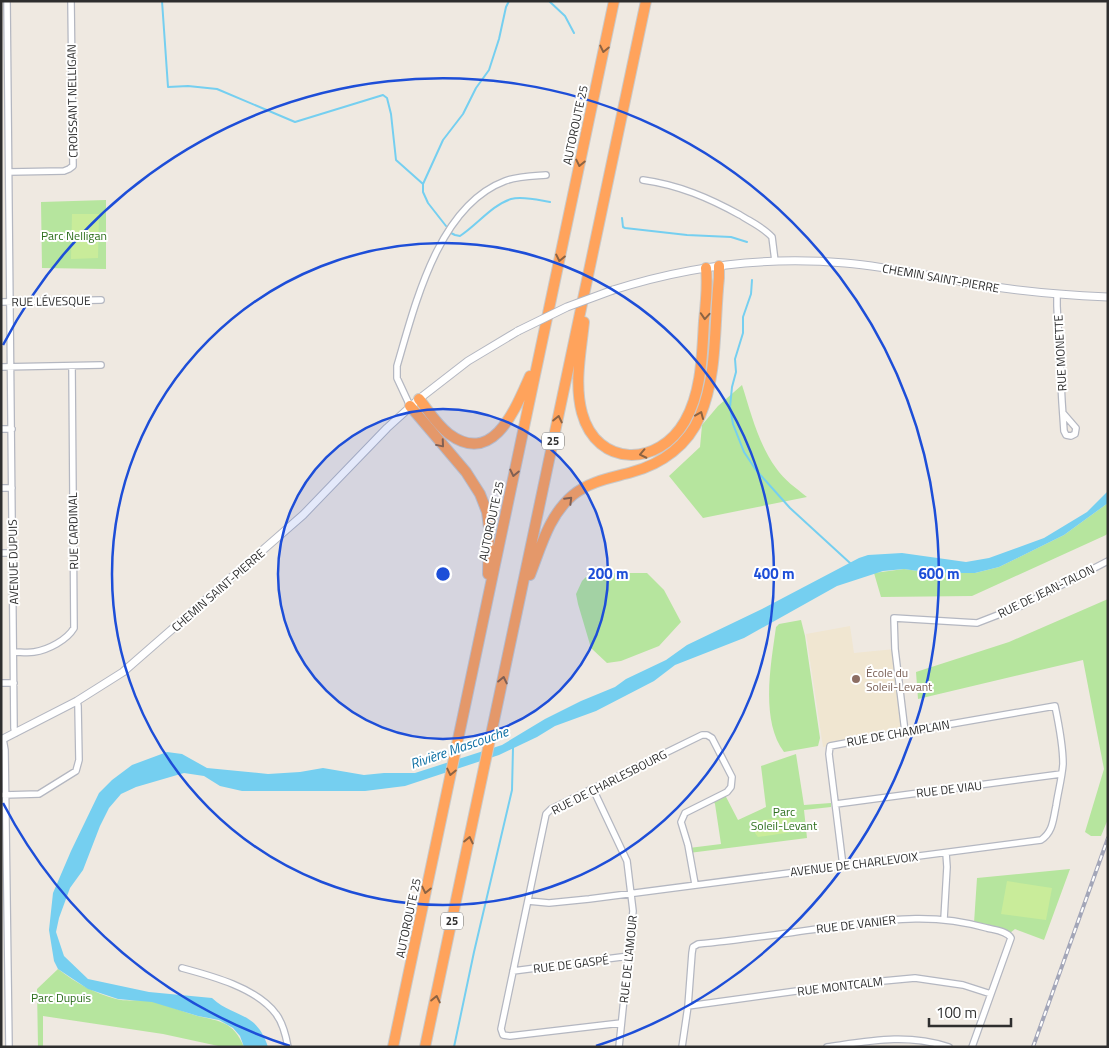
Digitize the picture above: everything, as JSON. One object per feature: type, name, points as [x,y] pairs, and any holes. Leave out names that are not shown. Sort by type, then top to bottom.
[{"type":"highway","name":"AUTOROUTE 25","points":[[393,1047],[614,1]]},
{"type":"highway","name":"25","points":[[426,1047],[646,1]]},
{"type":"highway","points":[[519,604],[546,533],[567,500],[594,483],[640,470],[662,460],[678,448],[692,432],[700,416],[710,382],[719,266]]},
{"type":"highway","points":[[587,278],[579,375],[579,394],[583,416],[593,435],[602,445],[617,453],[638,455],[651,452],[668,441],[682,426],[692,405],[698,386],[700,368],[707,282],[706,268]]},
{"type":"highway","points":[[419,399],[451,435],[468,442],[483,441],[498,433],[508,422],[539,357]]},
{"type":"highway","points":[[410,406],[466,472],[477,488],[482,500],[489,523],[490,540],[485,614]]},
{"type":"street","name":"AVENUE DUPUIS","points":[[8,1],[9,172],[6,239],[10,302],[15,733]]},
{"type":"street","name":"CROISSANT NELLIGAN","points":[[9,172],[64,171],[69,170],[73,166],[71,1]]},
{"type":"street","points":[[1,45],[8,46]]},
{"type":"street","points":[[410,406],[397,378],[397,366],[424,280],[431,261],[442,242],[463,213],[489,190],[510,180],[546,175]]},
{"type":"street","points":[[643,180],[693,192],[755,224],[772,237],[775,261]]},
{"type":"street","name":"CHEMIN SAINT-PIERRE","points":[[2,740],[77,701],[123,672],[316,502],[410,406],[468,362],[518,331],[567,307],[613,290],[668,275],[719,266],[775,261],[866,265],[984,286],[1057,294],[1108,297]]},
{"type":"street","name":"RUE MONETTE","points":[[1057,294],[1063,413]]},
{"type":"street","name":"RUE LÉVESQUE","points":[[1,302],[101,300]]},
{"type":"street","points":[[1,367],[102,365]]},
{"type":"street","name":"RUE CARDINAL","points":[[14,652],[44,650],[70,636],[74,628],[72,366]]},
{"type":"street","points":[[406,395],[419,399]]},
{"type":"street","points":[[1,429],[12,429]]},
{"type":"street","points":[[1,488],[12,488]]},
{"type":"street","points":[[1,553],[13,553]]},
{"type":"street","name":"RUE DE JEAN-TALON","points":[[905,732],[895,649],[894,618],[976,623],[1022,606],[1108,561]]},
{"type":"street","points":[[1,683],[14,683]]},
{"type":"street","points":[[4,795],[39,794],[76,771],[79,760],[77,701]]},
{"type":"street","name":"RUE DE CHAMPLAIN","points":[[843,866],[829,754],[830,746],[1055,706]]},
{"type":"street","name":"AVENUE DE CHARLEVOIX","points":[[528,901],[549,903],[1041,840],[1049,835],[1052,826],[1062,774],[1061,736],[1055,706]]},
{"type":"street","name":"RUE DE CHARLESBOURG","points":[[621,1023],[510,1036],[503,1035],[501,1028],[546,814],[551,809],[702,735],[712,738],[732,777],[732,782],[728,792],[685,813],[681,822],[688,845],[695,884]]},
{"type":"street","points":[[2,740],[4,750],[4,987],[9,1047]]},
{"type":"street","name":"RUE DE VIAU","points":[[836,804],[1062,774]]},
{"type":"street","name":"RUE DE L'AMOUR","points":[[593,789],[627,861],[632,893],[633,911],[620,1047]]},
{"type":"street","points":[[944,919],[946,853]]},
{"type":"street","name":"RUE DE VANIER","points":[[688,1006],[692,954],[694,947],[698,944],[886,920],[925,918],[974,924],[1009,934],[1012,938],[991,994]]},
{"type":"street","name":"RUE DE GASPÉ","points":[[513,970],[629,956]]},
{"type":"street","points":[[182,968],[228,983],[264,1002],[279,1018],[288,1047]]},
{"type":"street","name":"RUE MONTCALM","points":[[688,1006],[840,985],[915,978],[963,985],[991,994]]},
{"type":"street","points":[[972,1047],[991,994]]},
{"type":"street","points":[[682,1047],[688,1006]]},
{"type":"street","points":[[827,1047],[891,1038],[918,1040],[949,1047]]},
{"type":"shaded area","name":"École du Soleil-Levant","points":[[850,626],[854,653],[895,649],[905,730],[823,747],[806,634]]},
{"type":"green space","name":"Parc Nelligan","points":[[106,200],[106,269],[42,268],[41,202]]},
{"type":"green space","points":[[72,214],[99,214],[98,258],[71,259]]},
{"type":"green space","points":[[742,385],[764,448],[776,468],[790,484],[807,497],[703,518],[669,476],[700,447],[702,425],[718,406]]},
{"type":"green space","points":[[1108,503],[1108,533],[1106,535],[972,596],[881,597],[874,573],[904,569],[932,573],[975,573],[999,567],[1064,535]]},
{"type":"green space","points":[[608,573],[647,573],[664,590],[681,622],[659,646],[621,661],[607,663],[591,648],[576,594],[586,577]]},
{"type":"green space","points":[[1108,599],[1108,819],[1101,836],[1091,836],[1085,832],[1104,769],[1083,660],[918,699],[916,672],[1009,642]]},
{"type":"green space","points":[[801,620],[820,738],[818,746],[784,752],[772,724],[769,691],[772,658],[776,627],[779,624]]},
{"type":"green space","name":"Parc Soleil-Levant","points":[[796,754],[804,805],[831,803],[831,807],[804,810],[807,838],[689,853],[689,848],[721,844],[715,804],[712,799],[724,793],[738,820],[766,807],[761,766]]},
{"type":"green space","points":[[790,817],[792,832],[758,837],[755,833],[754,825],[756,821]]},
{"type":"green space","points":[[1070,869],[1044,940],[1015,929],[1010,933],[974,923],[977,878]]},
{"type":"green space","points":[[1007,881],[1052,888],[1046,920],[1001,914]]},
{"type":"green space","name":"Parc Dupuis","points":[[58,969],[85,987],[108,997],[120,1000],[151,1001],[221,1022],[234,1030],[244,1047],[223,1047],[163,1034],[43,1016],[43,1046],[38,1047],[37,989]]},
{"type":"water","name":"Rivière Mascouche","points":[[1108,491],[1108,503],[1064,535],[999,567],[975,573],[932,573],[904,569],[883,571],[837,586],[744,638],[675,665],[654,681],[596,711],[555,726],[499,755],[405,786],[365,791],[242,791],[220,786],[204,776],[184,773],[136,787],[121,794],[109,808],[100,826],[83,870],[70,888],[59,918],[56,932],[64,956],[88,979],[149,992],[212,998],[251,1021],[263,1035],[268,1047],[244,1047],[240,1036],[233,1028],[219,1020],[198,1016],[152,1002],[118,999],[88,989],[58,969],[54,961],[49,930],[53,893],[99,793],[112,780],[132,765],[167,752],[182,754],[207,768],[268,774],[323,768],[364,775],[415,773],[502,745],[545,719],[615,687],[626,679],[666,660],[687,645],[762,609],[859,558],[868,555],[902,553],[966,562],[989,558],[1044,538],[1087,512]]},
{"type":"waterway","points":[[162,1],[168,87],[188,86],[217,89],[295,122],[383,95],[387,98],[391,114],[396,160],[423,184]]},
{"type":"waterway","points":[[446,226],[428,203],[423,192],[423,184],[443,140],[463,114],[476,88],[489,70],[509,1]]},
{"type":"waterway","points":[[549,1],[565,16],[574,33]]},
{"type":"waterway","points":[[451,233],[460,236],[491,210],[511,199],[525,198],[550,202]]},
{"type":"waterway","points":[[622,218],[623,227],[625,228],[687,235],[731,237],[747,242]]},
{"type":"waterway","points":[[752,280],[751,294],[743,317],[743,333],[735,359],[736,372],[730,407],[733,424],[744,452],[756,470],[790,508],[850,563]]},
{"type":"waterway","points":[[454,1047],[512,790],[513,748]]},
{"type":"railway","points":[[1033,1047],[1108,838]]},
{"type":"place","name":"École du Soleil-Levant","points":[[856,679]]}]
